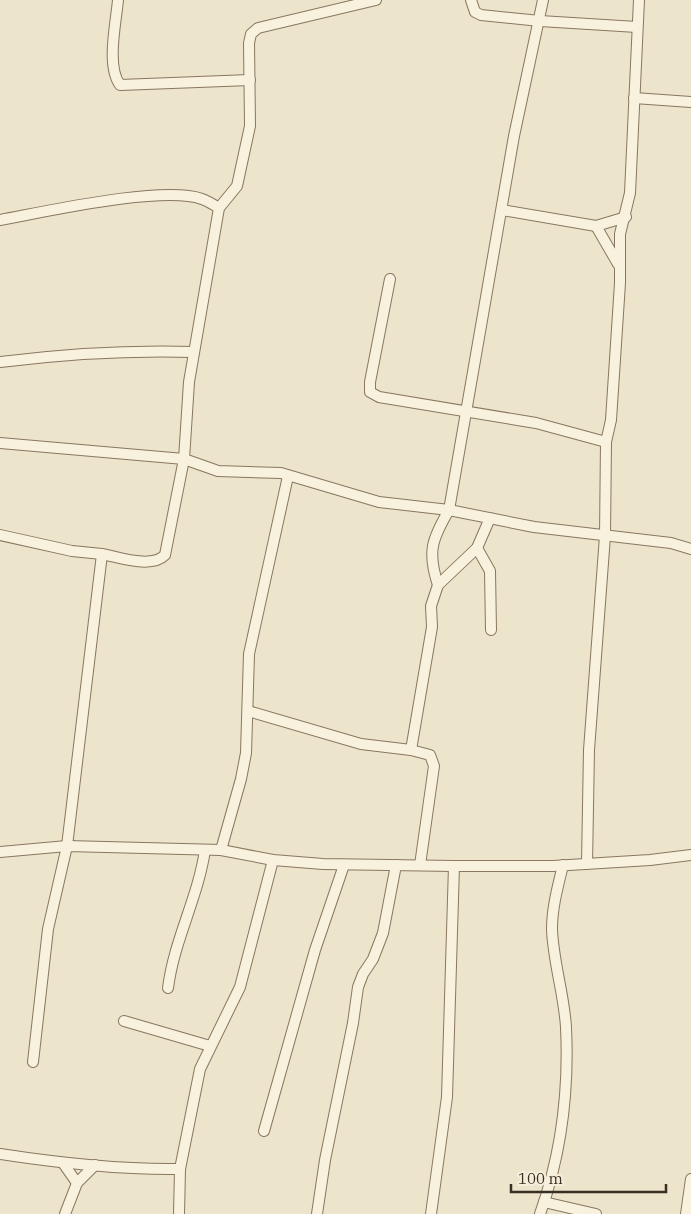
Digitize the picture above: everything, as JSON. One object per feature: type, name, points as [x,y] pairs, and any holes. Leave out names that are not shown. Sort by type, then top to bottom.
[{"type":"street","points":[[118,0],[113,61],[114,76],[120,84],[250,80]]},
{"type":"street","points":[[0,536],[72,551],[151,562],[160,560],[164,555],[184,459],[187,396],[219,208],[237,186],[250,126],[249,43],[251,34],[258,28],[376,0]]},
{"type":"street","points":[[471,0],[475,12],[481,15],[540,22],[637,27]]},
{"type":"street","points":[[438,584],[432,566],[431,547],[449,510],[468,412],[519,112],[544,0]]},
{"type":"street","points":[[586,864],[589,750],[605,536],[606,442],[611,420],[620,283],[620,234],[626,217],[630,193],[639,0]]},
{"type":"street","points":[[634,98],[691,102]]},
{"type":"street","points":[[0,220],[168,194],[202,198],[219,208]]},
{"type":"street","points":[[502,210],[596,226],[626,217]]},
{"type":"street","points":[[596,226],[619,264]]},
{"type":"street","points":[[390,279],[370,382],[370,392],[379,397],[563,429],[606,442]]},
{"type":"street","points":[[0,362],[58,355],[130,350],[194,352]]},
{"type":"street","points":[[0,443],[184,459],[218,472],[280,474],[379,502],[449,510],[605,536],[640,538],[672,543],[691,549]]},
{"type":"street","points":[[220,850],[241,779],[246,753],[249,654],[288,476]]},
{"type":"street","points":[[411,750],[432,628],[431,606],[438,584],[477,548],[490,518]]},
{"type":"street","points":[[477,548],[490,570],[492,630]]},
{"type":"street","points":[[32,1062],[48,929],[67,846],[102,554]]},
{"type":"street","points":[[248,711],[361,744],[411,750],[430,756],[434,766],[420,865]]},
{"type":"street","points":[[0,852],[67,846],[220,850],[273,860],[344,865],[454,866],[586,864],[691,855]]},
{"type":"street","points":[[168,988],[171,962],[197,886],[205,850]]},
{"type":"street","points":[[179,1214],[180,1168],[195,1086],[210,1046],[226,1019],[240,987],[273,860]]},
{"type":"street","points":[[264,1131],[315,950],[344,865]]},
{"type":"street","points":[[317,1214],[325,1160],[353,1023],[358,987],[383,932],[396,865]]},
{"type":"street","points":[[540,1214],[557,1155],[565,1080],[566,1026],[552,930],[553,910],[563,865]]},
{"type":"street","points":[[431,1214],[446,1096],[454,866]]},
{"type":"street","points":[[124,1021],[210,1046]]},
{"type":"street","points":[[0,1154],[63,1163],[148,1169],[180,1168]]},
{"type":"street","points":[[63,1163],[77,1183]]},
{"type":"street","points":[[65,1214],[77,1183],[95,1165]]},
{"type":"street","points":[[686,1214],[691,1179]]},
{"type":"street","points":[[544,1202],[596,1214]]}]
